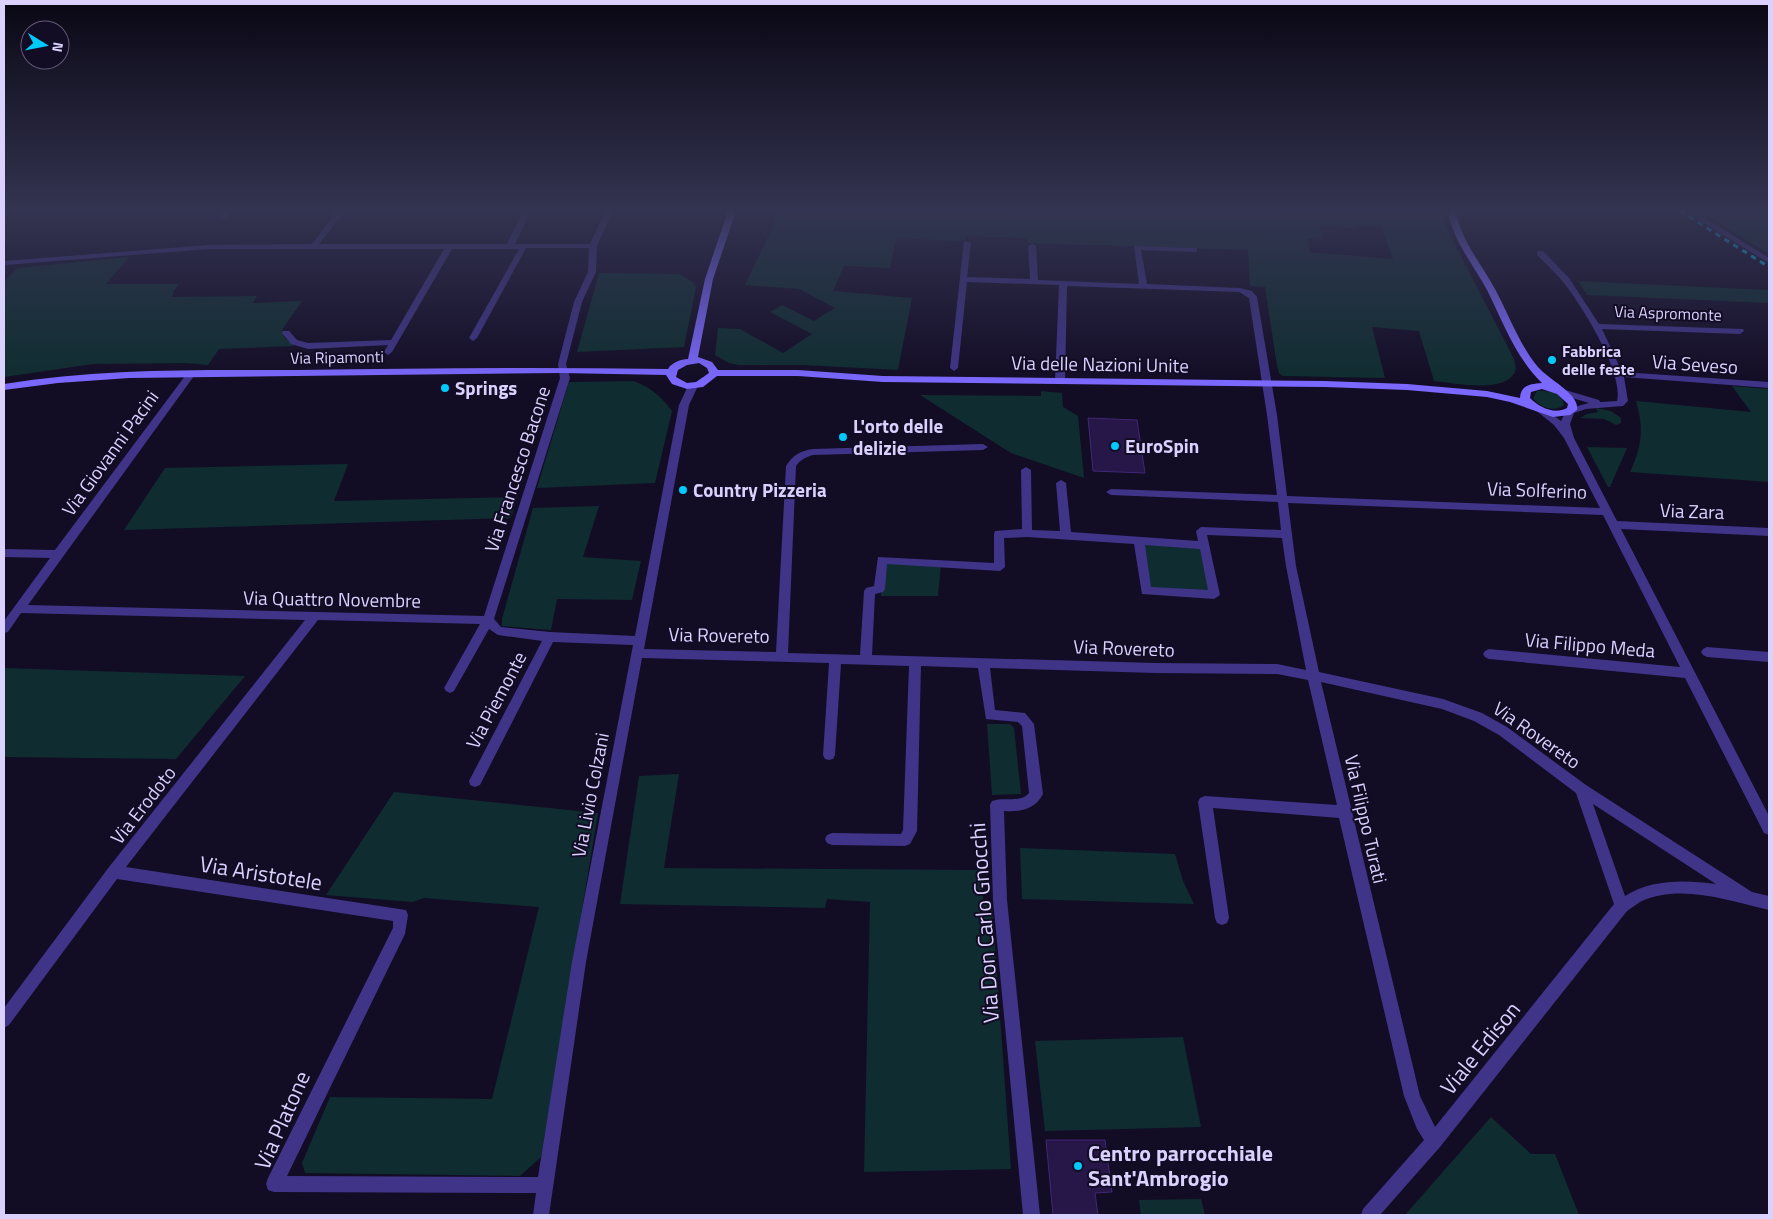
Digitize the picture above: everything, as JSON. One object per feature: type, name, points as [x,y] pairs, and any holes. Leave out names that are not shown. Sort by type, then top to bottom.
[{"type":"street","points":[[388,352],[437,268]]},
{"type":"street","points":[[473,338],[512,268]]},
{"type":"street","name":"Via Francesco Bacone","points":[[450,688],[488,620],[564,378],[562,370],[578,302],[592,268]]},
{"type":"street","points":[[692,360],[714,268]]},
{"type":"street","points":[[954,368],[964,268]]},
{"type":"street","points":[[1033,268],[1034,282]]},
{"type":"street","points":[[963,279],[1143,285],[1140,268]]},
{"type":"street","points":[[1479,268],[1527,358],[1540,376],[1561,391],[1572,402],[1571,410],[1566,417],[1565,423],[1569,438],[1607,512]]},
{"type":"street","points":[[1481,268],[1485,278]]},
{"type":"street","points":[[1487,394],[1512,399],[1556,414],[1585,406],[1620,404],[1624,401],[1618,374],[1596,326],[1569,283],[1554,268]]},
{"type":"street","points":[[1060,381],[1063,283]]},
{"type":"street","name":"Via Filippo Turati","points":[[1143,285],[1240,290],[1249,293],[1253,297],[1268,384],[1291,566],[1314,677],[1412,1096],[1423,1123],[1434,1142]]},
{"type":"street","name":"Via Aspromonte","points":[[1596,326],[1740,331]]},
{"type":"street","points":[[286,333],[294,342],[308,346],[394,342]]},
{"type":"street","points":[[1527,358],[1531,375],[1525,398],[1556,423],[1569,438]]},
{"type":"street","points":[[692,360],[705,362],[710,365],[714,373],[706,382],[692,386],[678,384],[671,377],[671,372],[678,364],[692,360]]},
{"type":"street","name":"Via Ripamonti","points":[[4,387],[47,380],[94,376],[562,370],[671,372]]},
{"type":"street","name":"Via delle Nazioni Unite","points":[[714,373],[798,374],[883,379],[1406,387],[1487,394]]},
{"type":"street","name":"Via Giovanni Pacini","points":[[4,629],[57,554],[191,374]]},
{"type":"street","name":"Via Seveso","points":[[1618,374],[1769,385]]},
{"type":"street","name":"Via Livio Colzani","points":[[540,1215],[579,962],[684,405],[692,386]]},
{"type":"street","points":[[1487,394],[1526,390],[1538,386],[1561,391],[1584,400],[1610,405]]},
{"type":"street","points":[[782,656],[791,466],[795,460],[803,454],[813,452],[983,448]]},
{"type":"street","points":[[1026,470],[1027,533]]},
{"type":"street","points":[[1061,483],[1066,537]]},
{"type":"street","name":"Via Solferino","points":[[1110,492],[1607,512],[1769,829]]},
{"type":"street","name":"Via Zara","points":[[1613,525],[1769,532]]},
{"type":"street","points":[[1139,541],[1146,591],[1214,595],[1201,531],[1288,534]]},
{"type":"street","points":[[866,659],[870,591],[879,589],[882,560],[1000,567],[999,534],[1027,533],[1204,545]]},
{"type":"street","points":[[4,553],[57,554]]},
{"type":"street","name":"Via Quattro Novembre","points":[[18,609],[488,620],[498,631],[638,647]]},
{"type":"street","name":"Via Erodoto","points":[[4,1020],[114,872],[315,616]]},
{"type":"street","name":"Via Piemonte","points":[[475,781],[550,637]]},
{"type":"street","name":"Via Rovereto","points":[[638,647],[782,656],[983,664],[1277,669],[1443,704],[1478,717],[1503,731],[1581,789],[1749,898]]},
{"type":"street","points":[[1707,652],[1769,657]]},
{"type":"street","name":"Via Filippo Meda","points":[[1489,654],[1688,673]]},
{"type":"street","points":[[829,755],[835,658]]},
{"type":"street","points":[[832,839],[905,840],[910,831],[915,661]]},
{"type":"street","name":"Via Don Carlo Gnocchi","points":[[983,664],[990,715],[1021,717],[1028,724],[1036,794],[1034,800],[1028,805],[997,805],[1000,900],[1031,1215]]},
{"type":"street","name":"Via Rovereto","points":[[1581,789],[1622,906],[1639,896],[1663,889],[1700,889],[1769,903]]},
{"type":"street","points":[[1222,918],[1205,802],[1345,812]]},
{"type":"street","name":"Via Aristotele","points":[[114,872],[401,915]]},
{"type":"street","name":"Viale Edison","points":[[1370,1215],[1434,1142],[1622,906]]},
{"type":"street","name":"Via Platone","points":[[401,915],[400,929],[274,1184],[544,1185]]},
{"type":"green space","points":[[17,268],[120,268],[106,284],[179,284],[172,297],[257,296],[253,303],[302,301],[282,330],[285,338],[295,346],[219,349],[208,365],[186,363],[93,364],[4,377],[4,282]]},
{"type":"green space","points":[[753,268],[843,268],[833,291],[912,298],[898,370],[803,365],[739,365],[729,363],[715,355],[718,328],[740,329],[783,353],[812,334],[770,312],[782,305],[814,321],[835,308],[799,289],[745,285]]},
{"type":"green space","points":[[1249,268],[1467,268],[1514,359],[1516,369],[1511,377],[1493,385],[1480,386],[1434,381],[1419,331],[1372,327],[1385,378],[1283,376],[1279,373],[1277,366],[1265,287],[1250,286]]},
{"type":"green space","points":[[599,273],[679,274],[693,282],[696,287],[684,347],[577,352]]},
{"type":"green space","points":[[1578,281],[1769,290],[1769,303],[1587,295]]},
{"type":"green space","points":[[634,381],[655,393],[672,411],[655,483],[537,488],[569,382]]},
{"type":"green space","points":[[1732,386],[1769,389],[1769,482],[1630,472],[1637,454],[1641,428],[1636,401],[1751,412]]},
{"type":"green space","points":[[1041,391],[1062,393],[1063,407],[1078,416],[1084,478],[1011,453],[920,395],[1041,396]]},
{"type":"green space","points":[[1537,391],[1546,391],[1558,395],[1564,405],[1556,409],[1543,406],[1533,398]]},
{"type":"green space","points":[[1596,408],[1611,411],[1621,418],[1621,423],[1616,425],[1604,419],[1580,418],[1587,414],[1598,412]]},
{"type":"green space","points":[[1587,447],[1627,448],[1610,487],[1608,487]]},
{"type":"green space","points":[[348,464],[334,501],[517,497],[511,518],[124,530],[165,468]]},
{"type":"green space","points":[[599,506],[583,557],[641,561],[632,600],[557,599],[551,630],[502,626],[502,619],[533,508]]},
{"type":"green space","points":[[1139,541],[1205,545],[1214,595],[1146,591]]},
{"type":"green space","points":[[882,560],[941,564],[938,596],[881,596]]},
{"type":"green space","points":[[4,668],[245,676],[176,759],[4,757]]},
{"type":"green space","points":[[987,724],[1010,724],[1014,728],[1021,794],[992,795]]},
{"type":"green space","points":[[679,774],[664,868],[981,870],[983,900],[992,905],[1011,1169],[864,1172],[870,902],[827,899],[825,908],[620,904],[639,776]]},
{"type":"green space","points":[[394,792],[598,813],[541,1157],[520,1176],[305,1173],[302,1163],[330,1097],[492,1099],[539,907],[424,898],[413,902],[326,895]]},
{"type":"green space","points":[[1020,848],[1175,854],[1183,881],[1194,904],[1022,899]]},
{"type":"green space","points":[[1183,1037],[1201,1127],[1045,1131],[1035,1041]]},
{"type":"green space","points":[[1491,1117],[1531,1154],[1555,1154],[1579,1215],[1405,1215]]},
{"type":"green space","points":[[1201,1199],[1205,1215],[1141,1215],[1139,1200]]},
{"type":"building","name":"EuroSpin","points":[[1088,418],[1137,420],[1145,473],[1093,471]]},
{"type":"building","name":"Centro parrocchiale Sant'Ambrogio","points":[[1046,1140],[1105,1140],[1112,1192],[1095,1193],[1098,1215],[1053,1215]]},
{"type":"place","name":"Fabbrica delle feste","points":[[1552,360]]},
{"type":"place","name":"Springs","points":[[445,388]]},
{"type":"place","name":"L'orto delle delizie","points":[[843,437]]},
{"type":"place","name":"EuroSpin","points":[[1115,446]]},
{"type":"place","name":"Country Pizzeria","points":[[683,490]]},
{"type":"place","name":"Centro parrocchiale Sant'Ambrogio","points":[[1078,1166]]}]
